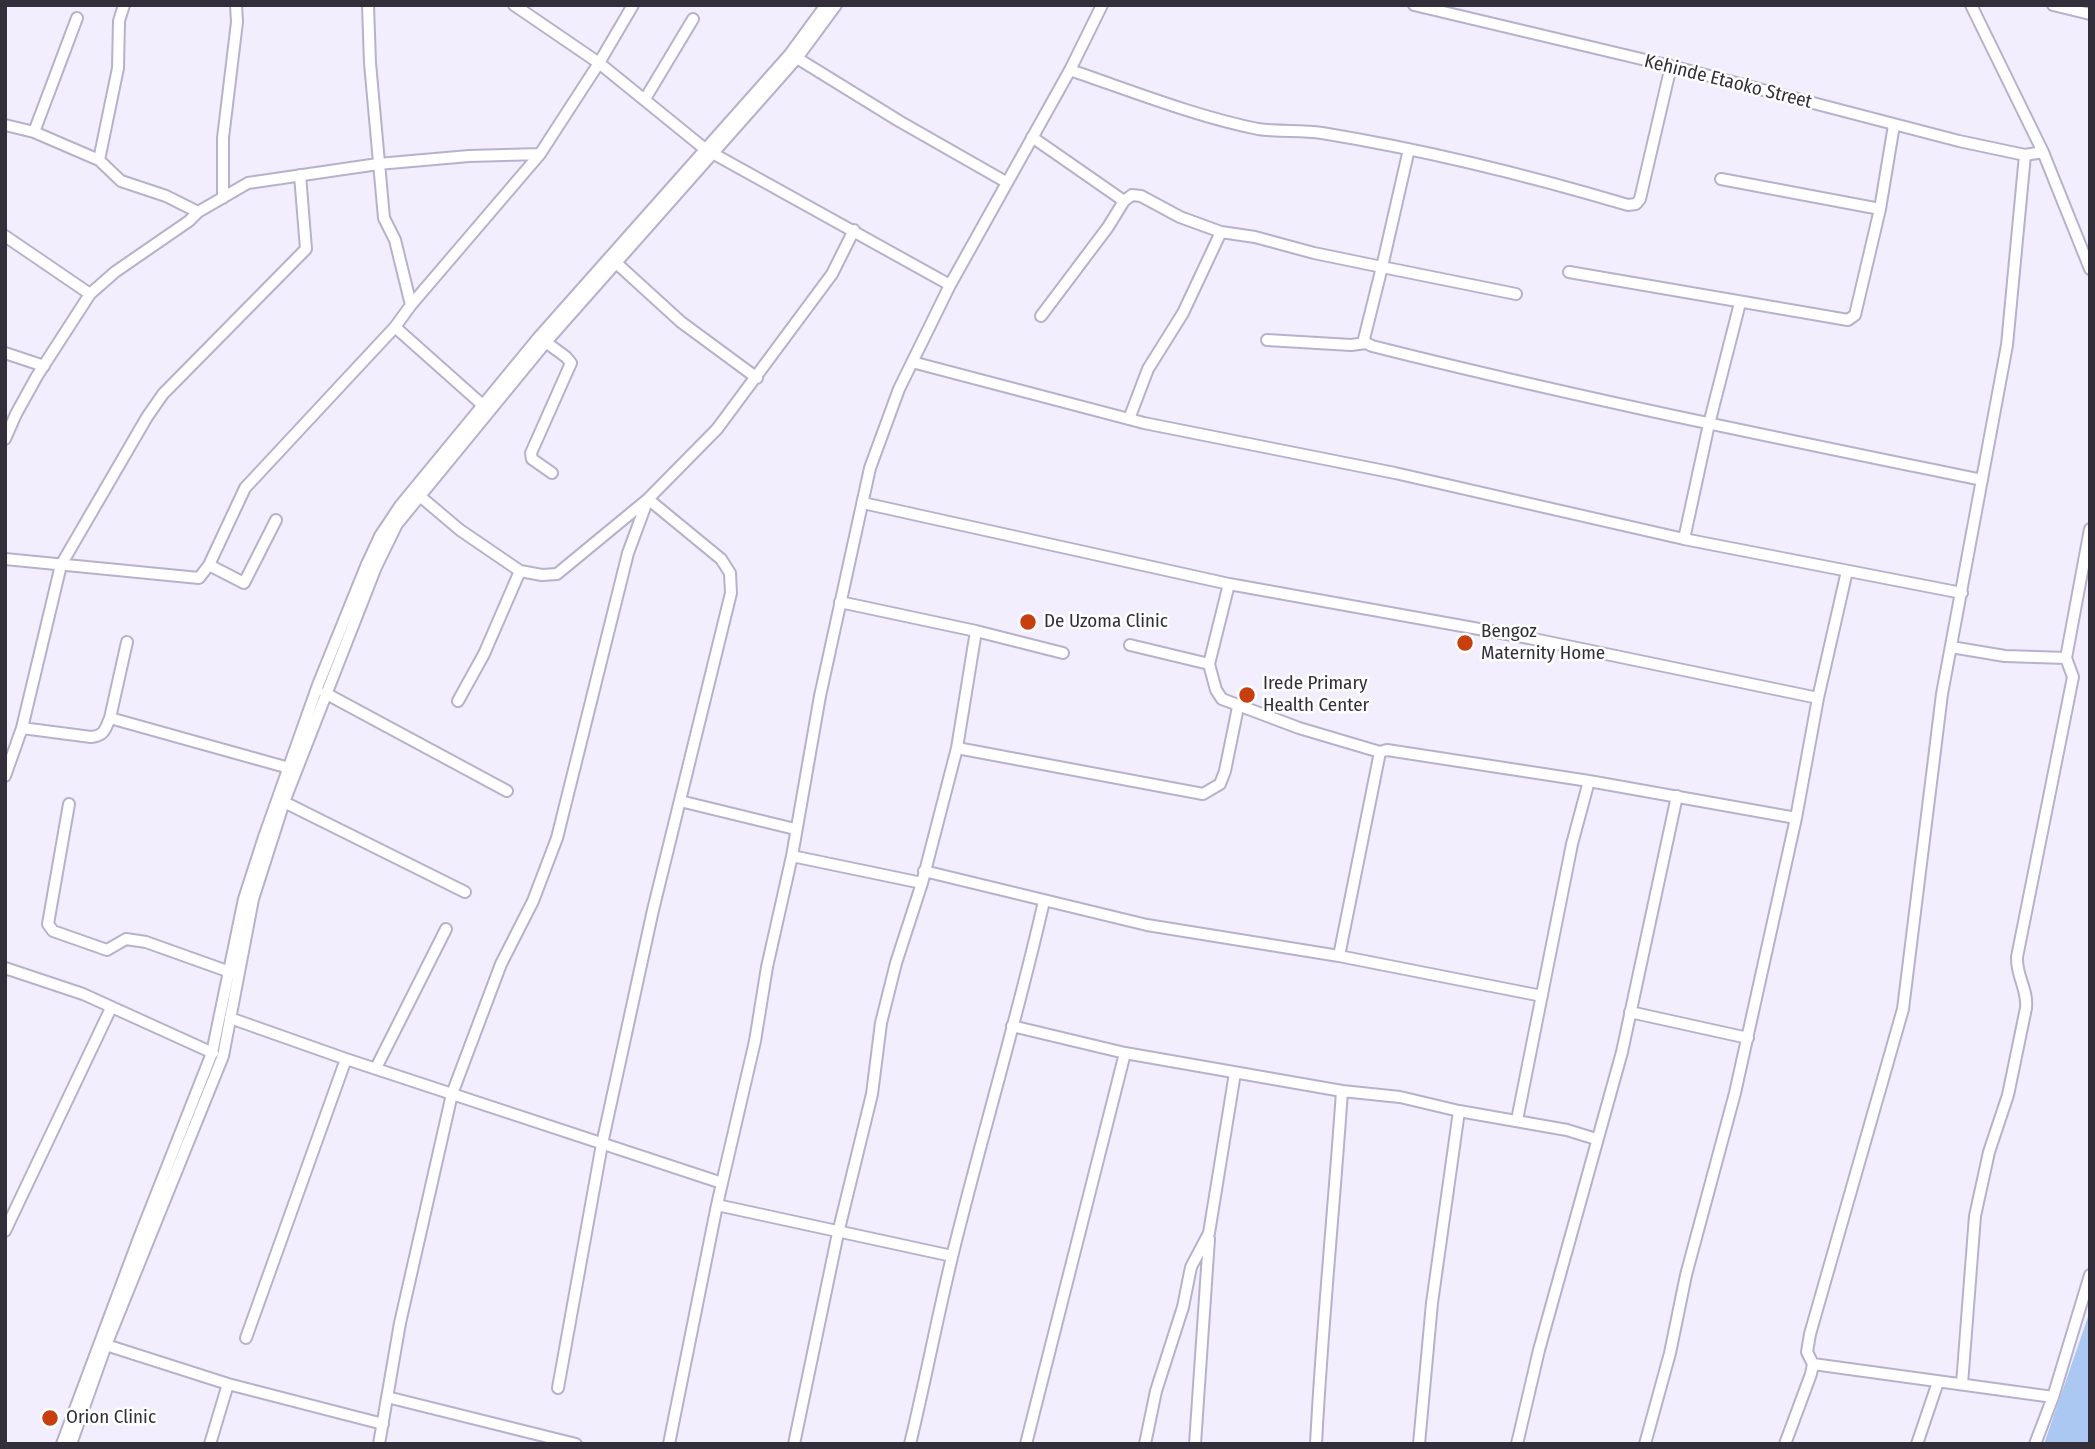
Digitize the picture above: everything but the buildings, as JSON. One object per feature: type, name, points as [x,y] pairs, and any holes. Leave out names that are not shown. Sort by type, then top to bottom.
[{"type":"street","points":[[99,160],[118,68],[119,21],[124,5]]},
{"type":"street","points":[[223,198],[223,138],[237,22],[236,5]]},
{"type":"street","points":[[368,5],[370,63],[384,218],[395,240],[411,305]]},
{"type":"street","points":[[514,5],[600,63],[709,151],[950,285]]},
{"type":"street","points":[[5,559],[199,578],[209,565],[245,488],[395,327],[540,154],[600,63],[633,5]]},
{"type":"street","points":[[793,56],[827,5]]},
{"type":"street","points":[[62,1444],[139,1238],[213,1053],[244,899],[318,685],[366,564],[390,519],[416,492],[542,340],[836,5]]},
{"type":"street","points":[[669,1444],[717,1205],[755,1041],[767,967],[792,856],[840,602],[870,468],[899,389],[950,285],[1070,70],[1102,5]]},
{"type":"street","name":"Kehinde Etaoko Street","points":[[1413,5],[1436,8],[1671,66],[1894,125],[2025,155],[2043,152]]},
{"type":"street","points":[[1970,5],[2043,152],[2090,269]]},
{"type":"street","points":[[2053,5],[2090,14]]},
{"type":"street","points":[[34,132],[77,18]]},
{"type":"street","points":[[645,99],[693,19]]},
{"type":"street","points":[[793,56],[1006,182]]},
{"type":"street","points":[[1070,70],[1259,129],[1308,131],[1409,149],[1515,172],[1628,205],[1636,204],[1640,199],[1671,66]]},
{"type":"street","points":[[5,125],[34,132],[99,160],[121,181],[166,196],[198,212]]},
{"type":"street","points":[[1569,272],[1848,320],[1855,315],[1880,209],[1894,125]]},
{"type":"street","points":[[1032,137],[1124,201]]},
{"type":"street","points":[[1366,343],[1364,333],[1409,149]]},
{"type":"street","points":[[5,439],[44,366],[90,294],[115,272],[198,212],[248,183],[378,164],[469,156],[540,154]]},
{"type":"street","points":[[1785,1444],[1813,1364],[1807,1352],[1810,1334],[1903,1009],[1942,694],[2007,345],[2025,155]]},
{"type":"street","points":[[5,776],[22,728],[61,565],[155,405],[306,249],[300,175]]},
{"type":"street","points":[[1721,179],[1880,209]]},
{"type":"street","points":[[1041,316],[1108,227],[1124,201],[1132,195],[1141,196],[1180,217],[1221,232],[1516,294]]},
{"type":"street","points":[[416,492],[460,530],[520,571],[542,575],[557,574],[648,499],[717,429],[832,274],[854,230]]},
{"type":"street","points":[[1129,419],[1148,369],[1184,313],[1221,232]]},
{"type":"street","points":[[5,236],[90,294]]},
{"type":"street","points":[[613,260],[681,322],[757,378]]},
{"type":"street","points":[[1684,539],[1709,424],[1740,303]]},
{"type":"street","points":[[395,327],[485,408]]},
{"type":"street","points":[[542,340],[571,363],[531,453],[533,459],[552,473]]},
{"type":"street","points":[[1267,340],[1351,345],[1366,343],[1480,373],[1709,424],[1982,480]]},
{"type":"street","points":[[5,353],[44,366]]},
{"type":"street","points":[[912,362],[1129,419],[1233,442],[1395,473],[1684,539],[1962,593]]},
{"type":"street","points":[[71,1444],[106,1345],[223,1056],[253,899],[284,802],[376,567],[416,492]]},
{"type":"street","points":[[558,1388],[602,1144],[680,801],[731,593],[730,573],[722,559],[648,499]]},
{"type":"street","points":[[379,1444],[415,1252],[452,1094],[501,964],[533,901],[557,838],[628,552],[648,499]]},
{"type":"street","points":[[863,503],[1229,584],[1529,638],[1818,698]]},
{"type":"street","points":[[209,565],[244,583],[276,520]]},
{"type":"street","points":[[1962,1384],[1975,1216],[1989,1152],[2008,1095],[2026,1008],[2027,995],[2016,970],[2017,957],[2073,677],[2066,658],[2090,529]]},
{"type":"street","points":[[458,701],[484,654],[520,571]]},
{"type":"street","points":[[1645,1444],[1748,1038],[1847,571]]},
{"type":"street","points":[[1229,584],[1209,664],[1216,691],[1222,699],[1238,707],[1380,752],[1388,750],[1588,781],[1796,818]]},
{"type":"street","points":[[840,602],[1063,653]]},
{"type":"street","points":[[794,1444],[838,1233],[872,1094],[881,1023],[896,963],[922,883],[957,748],[976,631]]},
{"type":"street","points":[[22,728],[91,737],[104,733],[110,718],[127,642]]},
{"type":"street","points":[[1130,645],[1209,664]]},
{"type":"street","points":[[1951,647],[2005,656],[2066,658]]},
{"type":"street","points":[[325,693],[507,791]]},
{"type":"street","points":[[957,748],[1203,794],[1220,783],[1225,771],[1238,707]]},
{"type":"street","points":[[110,718],[289,768]]},
{"type":"street","points":[[1339,956],[1380,752]]},
{"type":"street","points":[[1517,1120],[1572,844],[1588,781]]},
{"type":"street","points":[[1517,1444],[1539,1350],[1622,1052],[1677,796]]},
{"type":"street","points":[[680,801],[795,829]]},
{"type":"street","points":[[284,802],[466,892]]},
{"type":"street","points":[[69,804],[48,924],[53,931],[107,950],[126,939],[146,942],[230,972]]},
{"type":"street","points":[[792,856],[922,883]]},
{"type":"street","points":[[924,871],[1147,925],[1339,956],[1542,996]]},
{"type":"street","points":[[910,1444],[952,1256],[1044,901]]},
{"type":"street","points":[[376,1068],[446,929]]},
{"type":"street","points":[[5,968],[82,994],[213,1053]]},
{"type":"street","points":[[5,1231],[111,1007]]},
{"type":"street","points":[[1630,1012],[1748,1038]]},
{"type":"street","points":[[230,1018],[722,1183]]},
{"type":"street","points":[[1013,1026],[1125,1053],[1342,1091],[1400,1097],[1596,1139]]},
{"type":"street","points":[[1026,1444],[1125,1053]]},
{"type":"street","points":[[246,1338],[346,1059]]},
{"type":"street","points":[[1195,1444],[1209,1233],[1235,1073]]},
{"type":"street","points":[[1315,1444],[1342,1091]]},
{"type":"street","points":[[1419,1444],[1432,1303],[1459,1111]]},
{"type":"street","points":[[717,1205],[952,1256]]},
{"type":"street","points":[[1145,1444],[1156,1391],[1181,1318],[1191,1267],[1209,1233]]},
{"type":"street","points":[[2035,1444],[2053,1397],[2090,1275]]},
{"type":"street","points":[[106,1345],[228,1384],[383,1424]]},
{"type":"street","points":[[1813,1364],[2053,1397]]},
{"type":"street","points":[[1917,1444],[1938,1382]]},
{"type":"street","points":[[210,1444],[228,1384]]},
{"type":"street","points":[[387,1396],[576,1444]]},
{"type":"water","points":[[2090,1311],[2090,1435],[2087,1444],[2044,1444]]},
{"type":"place","name":"De Uzoma Clinic","points":[[1028,622]]},
{"type":"place","name":"Bengoz Maternity Home","points":[[1465,643]]},
{"type":"place","name":"Irede Primary Health Center","points":[[1247,695]]},
{"type":"place","name":"Orion Clinic","points":[[50,1418]]}]
